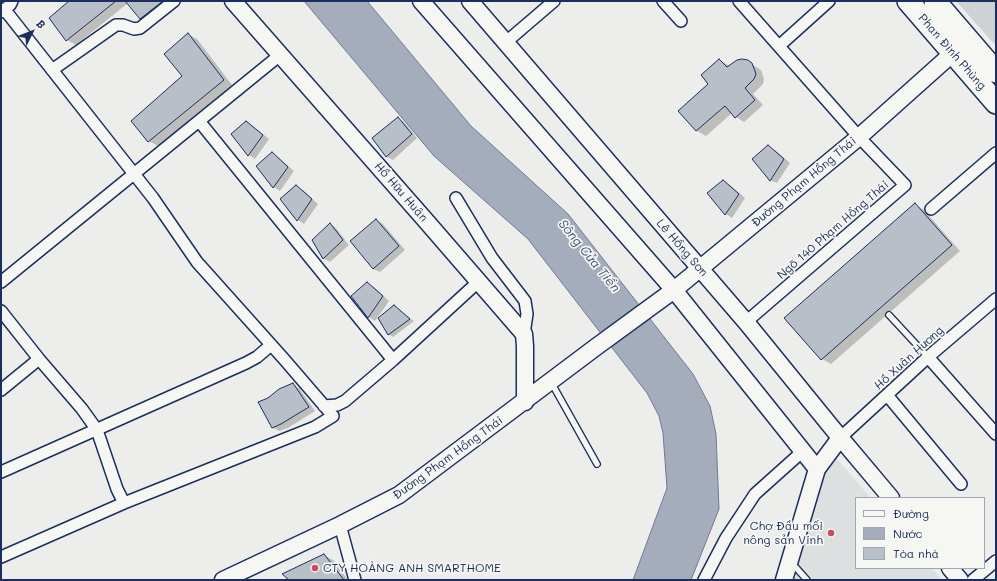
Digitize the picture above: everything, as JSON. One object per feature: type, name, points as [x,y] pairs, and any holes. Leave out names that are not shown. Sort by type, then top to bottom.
[{"type":"highway","name":"Phan Đình Phùng","points":[[908,1],[996,103]]},
{"type":"highway","name":"Phan Đình Phùng","points":[[935,1],[993,63]]},
{"type":"street","points":[[1,557],[124,503],[315,427],[333,416],[197,262],[153,198],[52,70],[3,11],[12,1]]},
{"type":"street","points":[[52,70],[116,25],[123,25],[134,30],[140,28],[174,1]]},
{"type":"street","name":"Hồ Hữu Huân","points":[[233,1],[524,334]]},
{"type":"street","points":[[421,1],[674,290],[817,469]]},
{"type":"street","name":"Lê Hồng Sơn","points":[[470,1],[746,322],[890,497]]},
{"type":"street","points":[[506,43],[554,1]]},
{"type":"street","points":[[663,1],[681,21]]},
{"type":"street","points":[[740,1],[859,137]]},
{"type":"street","points":[[778,46],[829,1]]},
{"type":"street","name":"Đường Phạm Hồng Thái","points":[[223,580],[340,525],[399,495],[674,290],[859,137],[953,53]]},
{"type":"street","points":[[1,282],[280,55]]},
{"type":"street","points":[[199,121],[393,360]]},
{"type":"street","name":"Ngõ 140 Phạm Hồng Thái","points":[[746,322],[905,185],[859,137]]},
{"type":"street","points":[[931,209],[996,153]]},
{"type":"street","points":[[456,198],[492,258],[525,301],[527,314],[524,334],[524,402]]},
{"type":"street","points":[[324,406],[337,405],[345,401],[393,360],[478,282]]},
{"type":"street","name":"Hồ Xuân Hương","points":[[840,438],[928,357],[996,300]]},
{"type":"street","points":[[1,311],[39,359],[82,409],[97,430],[117,489],[124,503]]},
{"type":"street","points":[[1,472],[246,364],[271,345]]},
{"type":"street","points":[[928,357],[996,434]]},
{"type":"street","points":[[1,390],[39,359]]},
{"type":"street","points":[[887,395],[961,484]]},
{"type":"street","points":[[784,580],[817,469],[840,438]]},
{"type":"street","points":[[704,580],[726,538],[755,494],[803,451]]},
{"type":"street","points":[[340,525],[355,580]]},
{"type":"street","points":[[973,580],[996,561]]},
{"type":"street","points":[[951,569],[960,580]]},
{"type":"lane","points":[[889,315],[928,357]]},
{"type":"lane","points":[[551,381],[596,464]]},
{"type":"lane","points":[[790,561],[807,580]]},
{"type":"shaded area","points":[[956,1],[996,1],[996,46]]},
{"type":"shaded area","name":"Chợ Đầu mối nông sản Vinh","points":[[836,458],[870,497],[855,497],[855,569],[933,569],[942,580],[792,580],[824,475]]},
{"type":"water","name":"Sông Cửa Tiền","points":[[304,1],[367,1],[471,126],[568,214],[693,374],[710,406],[716,434],[719,509],[691,580],[633,580],[667,488],[663,433],[659,416],[647,393],[528,239],[434,156]]},
{"type":"building","points":[[69,1],[116,1],[66,41],[49,18]]},
{"type":"building","points":[[125,1],[163,1],[140,19]]},
{"type":"building","points":[[188,33],[224,80],[148,142],[131,121],[182,76],[164,54]]},
{"type":"building","points":[[719,59],[727,67],[737,60],[742,59],[748,60],[752,63],[756,74],[754,79],[745,88],[755,100],[735,118],[725,106],[696,131],[678,111],[708,84],[701,75]]},
{"type":"building","points":[[398,117],[412,134],[386,157],[372,138]]},
{"type":"building","points":[[246,121],[263,135],[248,156],[231,134]]},
{"type":"building","points":[[768,145],[784,159],[770,181],[752,159]]},
{"type":"building","points":[[272,152],[288,167],[273,188],[256,166]]},
{"type":"building","points":[[723,180],[739,194],[725,215],[707,193]]},
{"type":"building","points":[[296,185],[312,199],[297,221],[280,199]]},
{"type":"building","points":[[915,203],[952,245],[821,360],[784,318]]},
{"type":"building","points":[[376,219],[399,246],[373,269],[350,241]]},
{"type":"building","points":[[330,223],[343,240],[323,259],[312,240]]},
{"type":"building","points":[[367,282],[383,296],[368,318],[351,296]]},
{"type":"building","points":[[394,305],[410,319],[388,335],[378,318]]},
{"type":"building","points":[[293,383],[309,407],[272,428],[258,402],[268,398],[279,389]]},
{"type":"building","name":"CTY HOÀNG ANH SMARTHOME","points":[[324,554],[344,580],[289,580],[282,574]]},
{"type":"place","name":"Chợ Đầu mối nông sản Vinh","points":[[831,533]]},
{"type":"place","name":"CTY HOÀNG ANH SMARTHOME","points":[[315,568]]}]
